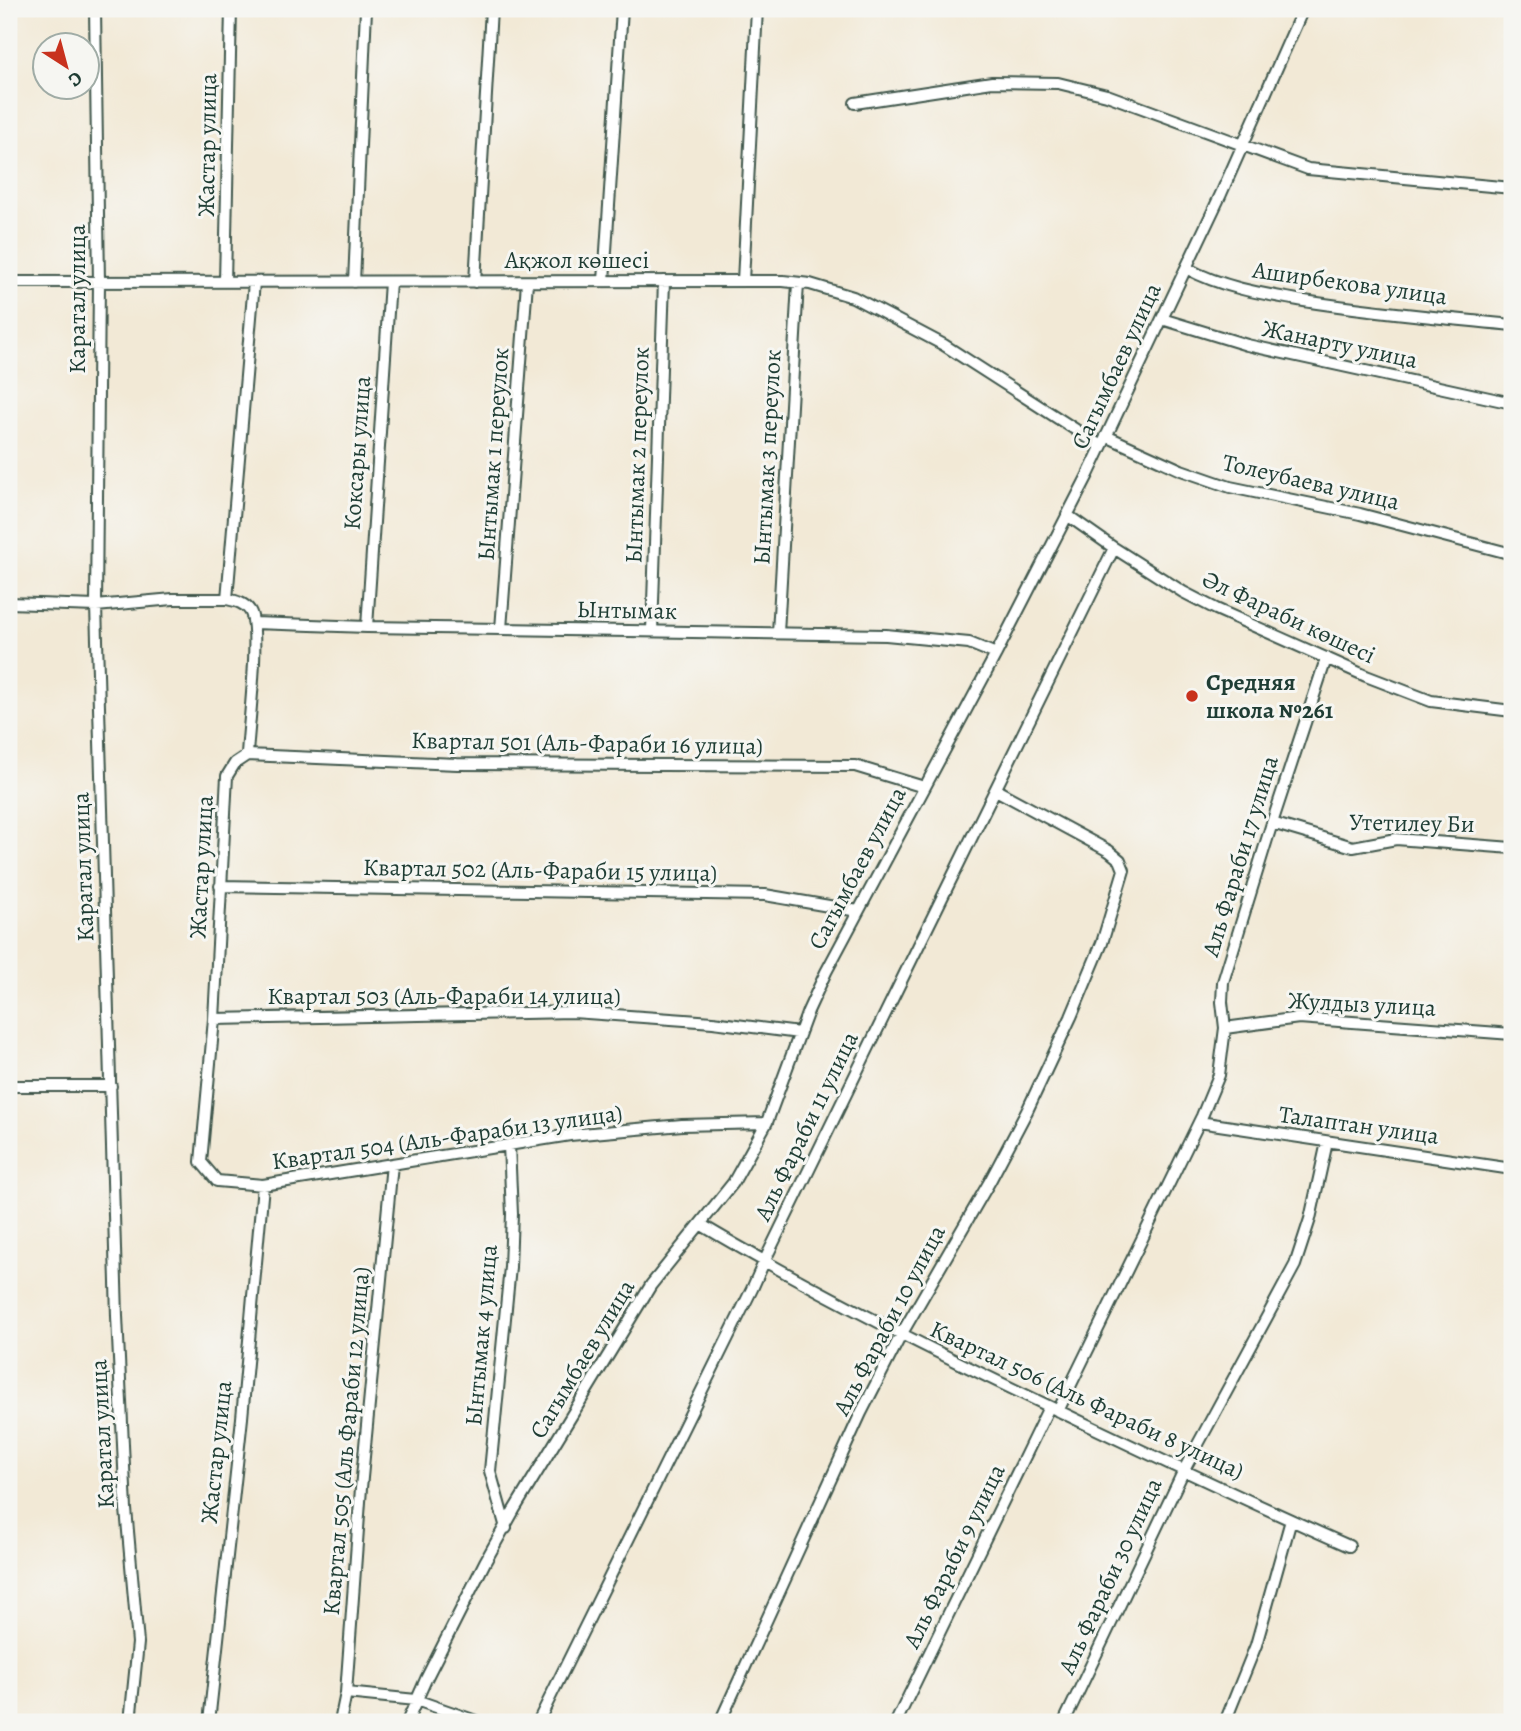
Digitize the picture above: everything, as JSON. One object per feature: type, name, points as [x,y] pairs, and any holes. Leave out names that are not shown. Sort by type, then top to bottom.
[{"type":"street","name":"Каратал улица","points":[[95,9],[99,282],[96,606],[117,1316],[126,1509],[138,1643],[130,1722]]},
{"type":"street","name":"Жастар улица","points":[[225,282],[231,9]]},
{"type":"street","points":[[354,282],[366,9]]},
{"type":"street","points":[[475,282],[491,9]]},
{"type":"street","points":[[604,282],[622,9]]},
{"type":"street","points":[[743,281],[757,9]]},
{"type":"street","name":"Сагымбаев улица","points":[[407,1722],[485,1562],[651,1285],[733,1183],[766,1123],[799,1033],[826,972],[996,654],[1104,441],[1243,145],[1303,9]]},
{"type":"street","points":[[855,103],[992,82],[1058,83],[1107,95],[1308,169],[1512,188]]},
{"type":"street","name":"Аширбекова улица","points":[[1186,268],[1208,280],[1259,293],[1356,309],[1512,325]]},
{"type":"street","name":"Ынтымак 2 переулок","points":[[652,631],[664,281]]},
{"type":"street","name":"Ақжол көшесі","points":[[9,282],[797,283],[853,297],[865,303],[944,345],[1104,441]]},
{"type":"street","points":[[227,599],[254,282]]},
{"type":"street","name":"Коксары улица","points":[[367,627],[390,282]]},
{"type":"street","name":"Ынтымак 1 переулок","points":[[501,629],[527,282]]},
{"type":"street","name":"Ынтымак 3 переулок","points":[[778,633],[797,283]]},
{"type":"street","name":"Жанарту улица","points":[[1162,319],[1247,345],[1512,403]]},
{"type":"street","name":"Толеубаева улица","points":[[1104,441],[1230,487],[1360,514],[1512,555]]},
{"type":"street","name":"Әл Фараби көшесі","points":[[1067,515],[1183,592],[1326,659],[1431,701],[1512,711]]},
{"type":"street","name":"Аль Фараби 11 улица","points":[[538,1722],[1114,548]]},
{"type":"street","points":[[9,603],[96,606],[173,599],[227,599],[247,606],[254,623],[247,755]]},
{"type":"street","name":"Ынтымак","points":[[254,623],[778,633],[943,639],[969,643],[996,654]]},
{"type":"street","name":"Аль Фараби 17 улица","points":[[1225,1028],[1223,982],[1326,659]]},
{"type":"street","name":"Жастар улица","points":[[217,1181],[201,1162],[214,1019],[226,776],[235,763],[247,755]]},
{"type":"street","name":"Квартал 501 (Аль-Фараби 16 улица)","points":[[247,755],[457,764],[855,766],[924,786]]},
{"type":"street","name":"Аль Фараби 10 улица","points":[[720,1722],[844,1451],[901,1335],[1027,1111],[1102,943],[1124,870],[1120,860],[1109,851],[996,790]]},
{"type":"street","name":"Утетилеу Би","points":[[1272,823],[1353,847],[1396,838],[1512,848]]},
{"type":"street","name":"Квартал 502 (Аль-Фараби 15 улица)","points":[[220,886],[765,895],[858,911]]},
{"type":"street","name":"Квартал 503 (Аль-Фараби 14 улица)","points":[[214,1019],[573,1012],[713,1022],[799,1033]]},
{"type":"street","name":"Жулдыз улица","points":[[1225,1028],[1299,1018],[1512,1034]]},
{"type":"street","points":[[1199,1122],[1219,1075],[1225,1028]]},
{"type":"street","points":[[9,1086],[111,1086]]},
{"type":"street","name":"Талаптан улица","points":[[1199,1122],[1512,1169]]},
{"type":"street","name":"Аль Фараби 9 улица","points":[[896,1722],[1199,1122]]},
{"type":"street","name":"Квартал 504 (Аль-Фараби 13 улица)","points":[[217,1181],[263,1185],[570,1135],[682,1125],[766,1123]]},
{"type":"street","name":"Аль Фараби 30 улица","points":[[1064,1722],[1184,1470],[1295,1265],[1310,1219],[1327,1142]]},
{"type":"street","name":"Ынтымак 4 улица","points":[[506,1528],[490,1471],[510,1267],[512,1214],[509,1144]]},
{"type":"street","name":"Квартал 505 (Аль Фараби 12 улица)","points":[[340,1722],[346,1693],[361,1488],[392,1164]]},
{"type":"street","name":"Жастар улица","points":[[209,1722],[263,1185]]},
{"type":"street","name":"Квартал 506 (Аль Фараби 8 улица)","points":[[701,1224],[764,1262],[901,1335],[1349,1546]]},
{"type":"street","points":[[1225,1722],[1256,1645],[1291,1520]]},
{"type":"street","points":[[346,1693],[416,1700],[479,1722]]},
{"type":"place","name":"Средняя школа №261","points":[[1192,696]]}]
